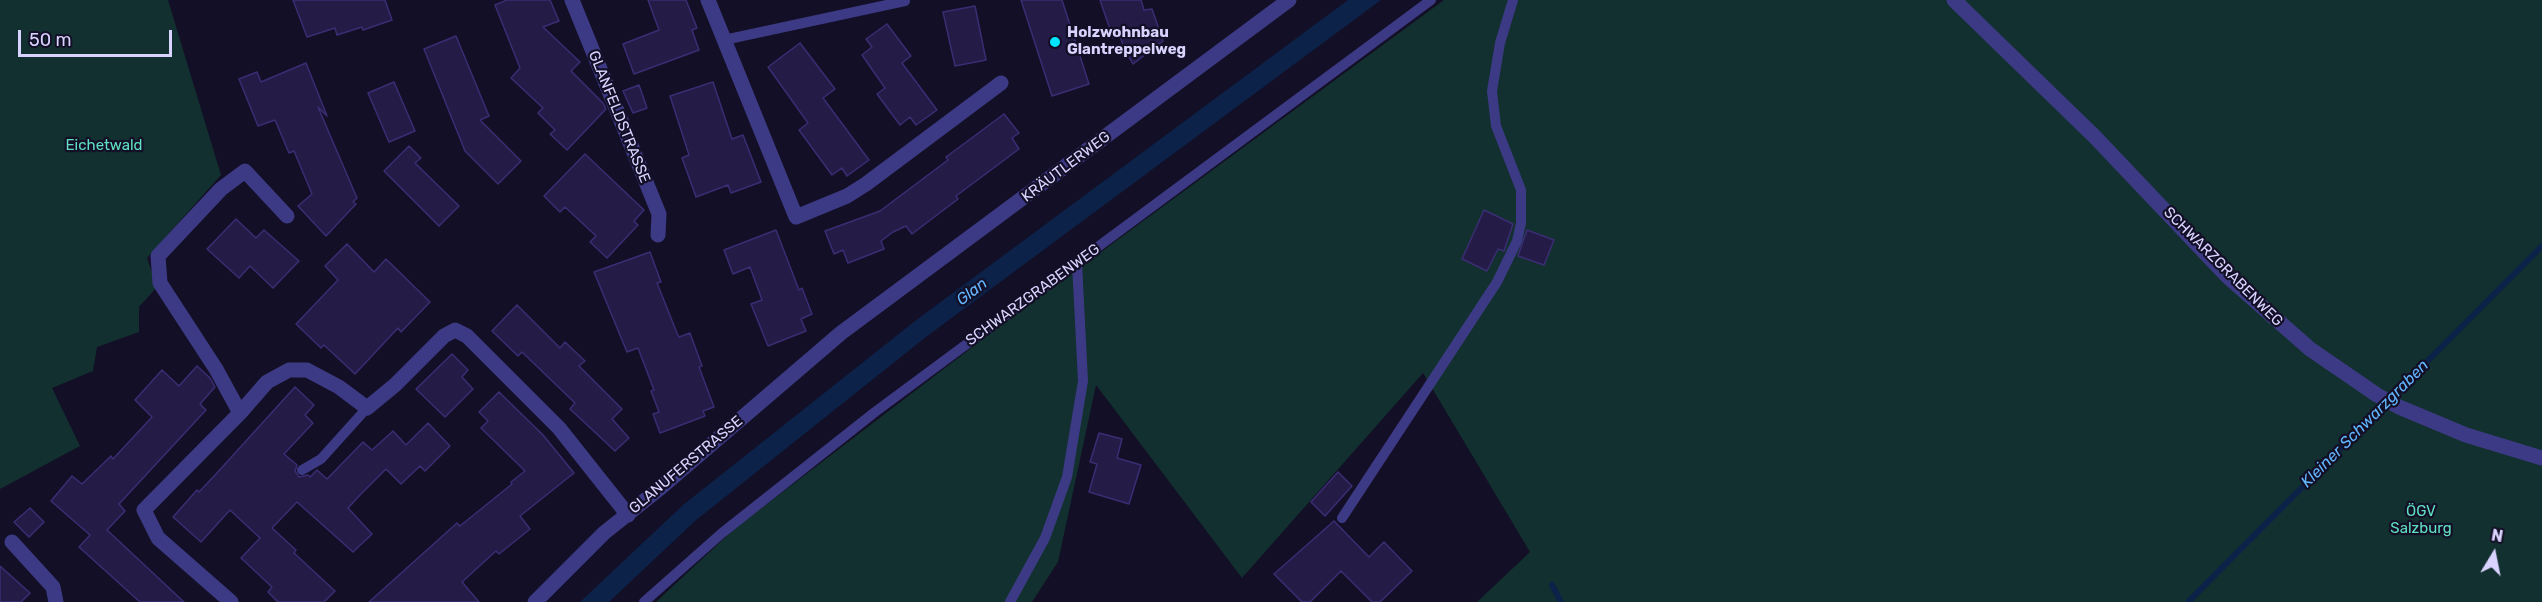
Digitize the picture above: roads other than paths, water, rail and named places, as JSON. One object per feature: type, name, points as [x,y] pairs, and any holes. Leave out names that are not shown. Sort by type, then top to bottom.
[{"type":"street","name":"GLANFELDSTRASSE","points":[[572,0],[659,214],[658,235]]},
{"type":"street","points":[[708,0],[796,217],[847,196],[866,184],[1001,83]]},
{"type":"street","name":"KRÄUTLERWEG","points":[[841,333],[1289,0]]},
{"type":"street","name":"SCHWARZGRABENWEG","points":[[1954,0],[2096,137],[2227,276],[2310,349],[2377,395],[2399,407],[2466,435],[2542,458]]},
{"type":"street","points":[[240,413],[216,369],[160,283],[158,256],[221,189],[245,171],[287,216]]},
{"type":"street","points":[[231,602],[158,538],[144,510],[240,413],[267,382],[289,370],[307,370],[339,387],[367,408],[395,385],[444,336],[455,330],[467,336],[559,428],[628,515]]},
{"type":"street","name":"GLANUFERSTRASSE","points":[[536,602],[604,533],[841,333]]},
{"type":"street","points":[[12,542],[53,587],[56,602]]},
{"type":"lane","name":"SCHWARZGRABENWEG","points":[[645,602],[722,533],[866,419],[1431,0]]},
{"type":"lane","points":[[1342,518],[1497,282],[1517,242],[1521,223],[1521,190],[1496,126],[1492,91],[1500,43],[1513,0]]},
{"type":"lane","points":[[724,40],[905,1]]},
{"type":"lane","points":[[1010,602],[1045,538],[1069,465],[1083,381],[1077,263]]},
{"type":"lane","points":[[302,470],[321,459],[367,408]]},
{"type":"water","name":"Glan","points":[[1348,0],[1381,0],[926,337],[695,521],[609,602],[580,602],[683,505],[915,321]]},
{"type":"waterway","name":"Kleiner Schwarzgraben","points":[[2188,602],[2542,246]]},
{"type":"waterway","points":[[1552,585],[1561,602]]},
{"type":"place","name":"Holzwohnbau Glantreppelweg","points":[[1055,42]]},
{"type":"park label","name":"Eichetwald","points":[[104,146]]},
{"type":"park label","name":"ÖGV Salzburg","points":[[2421,520]]}]
